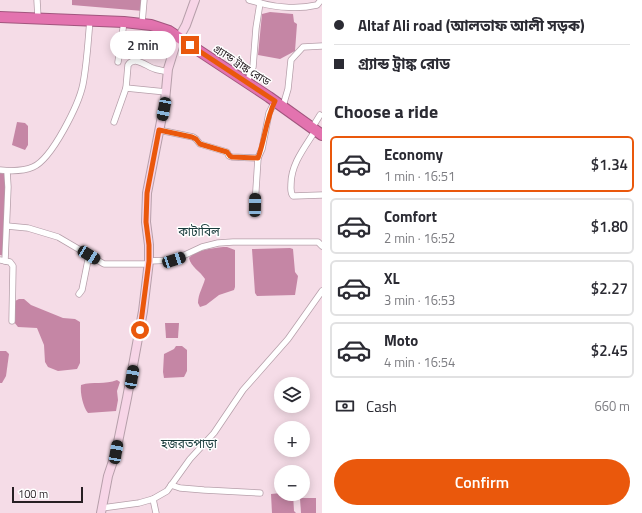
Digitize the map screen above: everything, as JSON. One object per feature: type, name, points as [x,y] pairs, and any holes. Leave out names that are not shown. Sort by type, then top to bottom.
[{"type":"highway","name":"গ্র্যান্ড ট্রাঙ্ক রোড","points":[[0,17],[142,23],[159,27],[179,37],[247,82],[316,131]]},
{"type":"main road","points":[[101,511],[108,476],[116,452],[129,391],[143,312],[149,263],[146,201],[166,92],[168,72],[172,55],[179,37],[186,25],[195,0]]},
{"type":"street","points":[[37,0],[38,18]]},
{"type":"street","points":[[142,23],[144,0]]},
{"type":"street","points":[[250,0],[260,3],[281,3],[305,7],[320,3]]},
{"type":"street","points":[[247,82],[253,67],[256,28],[260,3]]},
{"type":"street","points":[[0,170],[7,171],[28,169],[38,165],[56,143],[72,114],[80,93],[85,73],[90,20]]},
{"type":"street","points":[[118,62],[124,22]]},
{"type":"street","points":[[255,205],[258,158],[262,149],[269,113],[279,104],[288,88],[291,60],[304,47],[322,46]]},
{"type":"street","points":[[114,122],[126,88],[128,65],[132,61],[143,63],[155,69],[168,72]]},
{"type":"street","points":[[126,88],[166,92]]},
{"type":"street","points":[[320,115],[316,131],[296,162],[291,179],[291,192],[293,196],[322,195]]},
{"type":"street","points":[[159,130],[192,137],[200,144],[227,152],[232,157],[258,158]]},
{"type":"street","points":[[7,171],[7,226],[3,261],[11,263],[13,266],[12,321]]},
{"type":"street","points":[[7,226],[28,228],[58,237],[107,265],[174,260],[202,247],[218,243],[318,242],[322,246]]},
{"type":"street","points":[[79,294],[82,290],[89,255]]},
{"type":"street","points":[[101,511],[153,499],[167,491],[190,459],[217,428],[244,390],[288,339],[322,291]]},
{"type":"street","points":[[171,485],[196,490],[260,493]]},
{"type":"street","points":[[153,499],[156,513]]},
{"type":"shaded area","points":[[72,0],[144,0],[143,11],[72,5]]},
{"type":"shaded area","points":[[270,12],[293,14],[294,22],[297,24],[295,51],[280,59],[258,55],[262,14]]},
{"type":"shaded area","points":[[17,122],[25,123],[28,126],[28,145],[25,150],[12,145]]},
{"type":"shaded area","points":[[0,173],[6,174],[5,256],[0,255]]},
{"type":"shaded area","points":[[227,247],[235,250],[234,290],[219,295],[206,305],[200,307],[198,300],[205,279],[192,264],[189,258],[201,251],[212,248]]},
{"type":"shaded area","points":[[252,249],[293,249],[295,272],[298,276],[295,295],[257,296],[255,293]]},
{"type":"shaded area","points":[[24,299],[31,305],[63,318],[75,319],[80,322],[80,363],[77,369],[58,371],[48,367],[45,362],[44,345],[37,328],[18,327],[14,322],[15,301]]},
{"type":"shaded area","points":[[165,323],[179,323],[178,338],[166,338]]},
{"type":"shaded area","points":[[176,346],[182,346],[187,350],[187,371],[184,377],[164,378],[164,354],[174,349]]},
{"type":"shaded area","points":[[0,351],[6,351],[9,354],[6,376],[2,383],[0,383]]},
{"type":"shaded area","points":[[117,380],[120,382],[117,391],[118,400],[116,411],[88,413],[82,400],[81,385]]},
{"type":"shaded area","points":[[271,494],[274,494],[274,501],[293,501],[294,511],[296,513],[272,513]]},
{"type":"shaded area","points":[[310,498],[316,498],[316,513],[301,513],[300,501],[310,501]]},
{"type":"district","name":"কাটাবিল","points":[[199,232]]},
{"type":"district","name":"হজরতপাড়া","points":[[189,444]]},
{"type":"route","points":[[140,330],[149,271],[146,201],[159,130],[192,137],[200,144],[228,152],[232,157],[258,158],[262,149],[269,113],[275,101],[190,45]]}]
